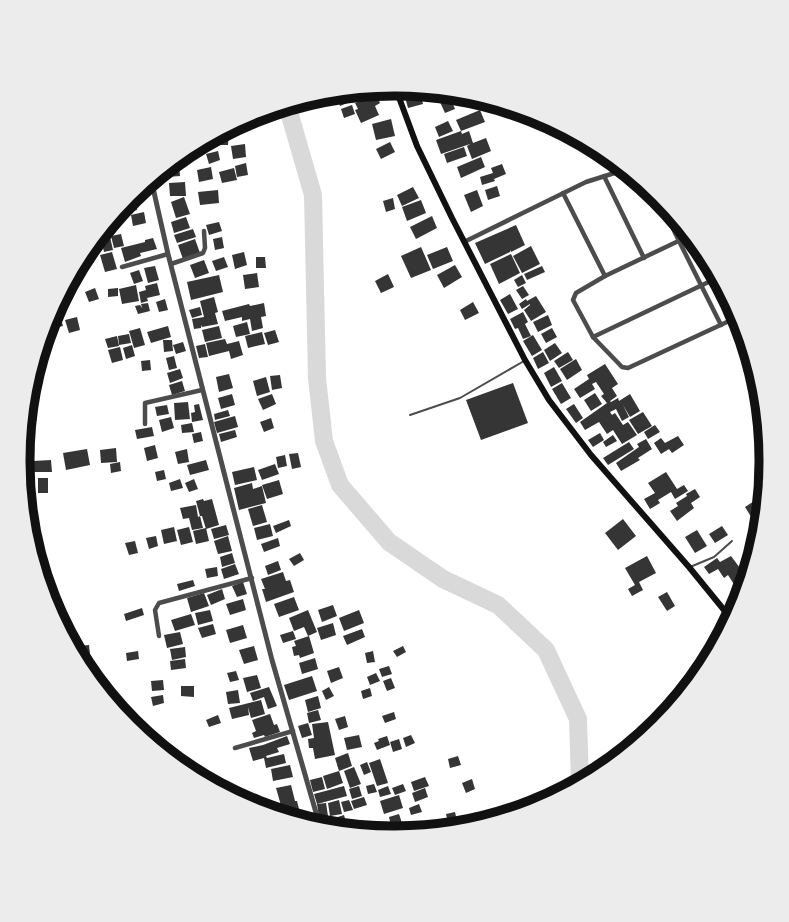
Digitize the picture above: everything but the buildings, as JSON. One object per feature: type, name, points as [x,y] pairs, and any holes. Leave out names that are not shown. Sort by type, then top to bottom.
[{"type":"main road","points":[[399,96],[417,146],[464,242],[525,360],[549,400],[591,455],[726,612]]},
{"type":"street","points":[[464,242],[586,182],[617,172]]},
{"type":"street","points":[[604,176],[644,258]]},
{"type":"street","points":[[152,189],[272,660],[317,818]]},
{"type":"street","points":[[563,193],[605,276]]},
{"type":"street","points":[[670,222],[721,325]]},
{"type":"street","points":[[171,264],[203,253],[204,231]]},
{"type":"street","points":[[684,239],[605,276],[576,293],[573,300],[593,337],[622,367],[628,368],[731,320]]},
{"type":"street","points":[[122,267],[167,254]]},
{"type":"street","points":[[593,337],[711,281]]},
{"type":"street","points":[[145,424],[145,403],[202,390]]},
{"type":"street","points":[[159,636],[155,610],[159,603],[252,578]]},
{"type":"street","points":[[235,748],[293,731]]},
{"type":"lane","points":[[410,415],[460,398],[525,360]]},
{"type":"lane","points":[[689,567],[714,557],[732,541]]},
{"type":"waterway","points":[[289,112],[313,195],[317,378],[324,441],[340,485],[389,542],[443,579],[498,605],[546,650],[578,719],[580,775]]}]
